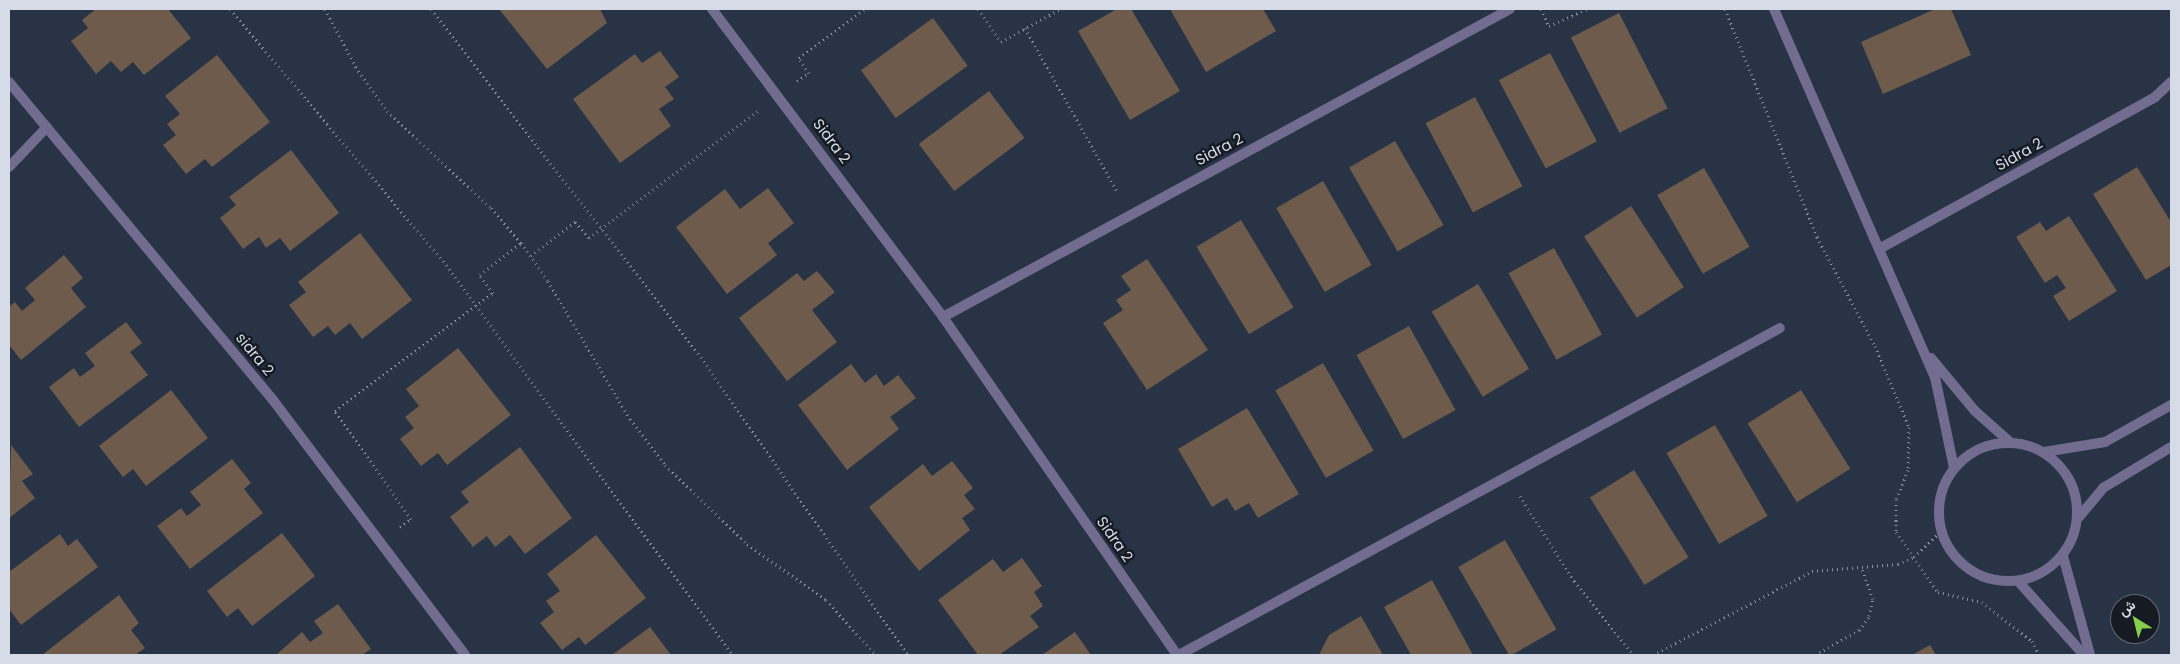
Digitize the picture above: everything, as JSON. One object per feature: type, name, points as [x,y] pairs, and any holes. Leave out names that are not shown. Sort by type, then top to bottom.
[{"type":"street","name":"Sidra 2","points":[[712,9],[779,95],[943,317],[1178,655]]},
{"type":"street","name":"Sidra 2","points":[[943,317],[1510,9]]},
{"type":"street","points":[[1774,9],[1937,386],[1954,468]]},
{"type":"street","name":"sidra 2","points":[[9,82],[174,278],[381,540],[465,655]]},
{"type":"street","name":"Sidra 2","points":[[1878,249],[2155,96],[2171,82]]},
{"type":"street","points":[[9,167],[47,127]]},
{"type":"street","points":[[1178,655],[1780,328]]},
{"type":"street","points":[[1916,336],[1950,382],[2010,442]]},
{"type":"street","points":[[2044,452],[2105,442],[2171,404]]},
{"type":"street","points":[[2079,517],[2076,492],[2063,469],[2044,452],[2010,442],[1989,445],[1954,468],[1940,498],[1941,531],[1952,554],[1970,571],[1993,580],[2018,581],[2043,573],[2063,556],[2079,517],[2103,488],[2171,447]]},
{"type":"street","points":[[2063,556],[2090,655]]},
{"type":"street","points":[[2018,581],[2084,655]]},
{"type":"path","points":[[230,9],[476,306],[732,655]]},
{"type":"path","points":[[324,9],[358,71],[388,110],[521,243],[531,256],[630,420],[665,465],[747,544],[826,600],[876,655]]},
{"type":"path","points":[[431,9],[602,227],[790,480],[908,655]]},
{"type":"path","points":[[531,256],[575,222],[588,238],[809,73],[799,58],[865,9]]},
{"type":"path","points":[[978,9],[1001,42],[1060,9]]},
{"type":"path","points":[[1540,9],[1549,26],[1587,9]]},
{"type":"path","points":[[1725,9],[1817,237],[1875,346],[1909,427],[1908,470],[1896,500],[1896,532],[1938,592],[1982,602],[2032,641],[2039,655]]},
{"type":"path","points":[[1026,28],[1130,215]]},
{"type":"path","points":[[381,540],[411,519],[335,411],[493,293],[480,275],[521,243]]},
{"type":"path","points":[[1507,477],[1574,581],[1634,655]]},
{"type":"path","points":[[1653,655],[1812,571],[1880,568],[1914,557],[1941,531]]},
{"type":"path","points":[[1816,655],[1859,630],[1868,616],[1872,599],[1862,568]]},
{"type":"building","points":[[96,9],[168,9],[191,38],[144,75],[133,62],[121,72],[111,61],[96,74],[71,41],[88,28],[82,20]]},
{"type":"building","points":[[499,9],[600,9],[607,23],[547,69]]},
{"type":"building","points":[[1117,9],[1131,9],[1180,91],[1130,120],[1078,31]]},
{"type":"building","points":[[1170,9],[1263,9],[1276,31],[1206,72]]},
{"type":"building","points":[[1935,9],[1951,9],[1971,55],[1883,94],[1861,42]]},
{"type":"building","points":[[1619,13],[1668,108],[1619,133],[1571,38]]},
{"type":"building","points":[[933,18],[968,66],[896,118],[861,70]]},
{"type":"building","points":[[660,51],[679,77],[665,87],[674,99],[659,109],[671,126],[620,163],[573,99],[635,54],[642,63]]},
{"type":"building","points":[[1550,53],[1597,141],[1546,169],[1499,80]]},
{"type":"building","points":[[217,55],[270,122],[212,167],[205,159],[186,174],[163,145],[176,135],[167,124],[180,114],[165,96]]},
{"type":"building","points":[[989,91],[1025,138],[954,191],[919,144]]},
{"type":"building","points":[[1475,97],[1522,186],[1473,212],[1426,123]]},
{"type":"building","points":[[1395,141],[1444,225],[1398,252],[1349,168]]},
{"type":"building","points":[[291,150],[339,213],[290,251],[280,238],[266,248],[259,237],[243,249],[220,218],[236,205],[229,197]]},
{"type":"building","points":[[2137,167],[2171,222],[2171,265],[2146,280],[2093,194]]},
{"type":"building","points":[[1704,168],[1750,247],[1703,274],[1657,195]]},
{"type":"building","points":[[1323,181],[1372,265],[1325,292],[1276,208]]},
{"type":"building","points":[[768,188],[794,223],[768,243],[777,255],[727,294],[676,227],[725,189],[740,209]]},
{"type":"building","points":[[1631,206],[1684,287],[1637,318],[1584,236]]},
{"type":"building","points":[[2069,216],[2117,291],[2069,321],[2053,296],[2066,288],[2057,275],[2045,283],[2016,237],[2040,222],[2046,231]]},
{"type":"building","points":[[1241,220],[1294,307],[1249,334],[1196,247]]},
{"type":"building","points":[[360,233],[412,300],[362,339],[350,323],[335,335],[328,326],[313,337],[289,305],[306,292],[298,282]]},
{"type":"building","points":[[1554,248],[1602,335],[1557,360],[1509,273]]},
{"type":"building","points":[[64,255],[83,278],[71,288],[86,307],[21,360],[9,345],[9,307],[15,302],[22,311],[35,300],[25,288]]},
{"type":"building","points":[[1147,259],[1208,350],[1147,390],[1103,323],[1123,310],[1116,300],[1131,290],[1121,276]]},
{"type":"building","points":[[817,271],[835,292],[812,310],[837,342],[787,381],[739,318],[797,273],[804,281]]},
{"type":"building","points":[[1478,284],[1529,369],[1483,397],[1432,312]]},
{"type":"building","points":[[126,322],[142,343],[130,352],[148,375],[79,427],[49,387],[74,368],[80,377],[95,366],[85,353]]},
{"type":"building","points":[[1409,326],[1456,410],[1403,439],[1357,355]]},
{"type":"building","points":[[458,348],[511,415],[447,465],[438,453],[421,466],[400,439],[414,428],[405,417],[419,406],[406,389]]},
{"type":"building","points":[[1323,363],[1374,450],[1326,478],[1275,390]]},
{"type":"building","points":[[851,364],[865,383],[876,374],[884,386],[898,375],[916,398],[890,417],[899,429],[847,470],[798,405]]},
{"type":"building","points":[[171,390],[208,438],[146,486],[133,469],[123,477],[99,446]]},
{"type":"building","points":[[1801,390],[1850,469],[1797,502],[1748,423]]},
{"type":"building","points":[[1247,408],[1299,494],[1258,518],[1249,503],[1235,511],[1227,498],[1212,507],[1178,449]]},
{"type":"building","points":[[1715,425],[1768,516],[1719,544],[1667,453]]},
{"type":"building","points":[[11,445],[33,474],[22,481],[35,498],[9,518]]},
{"type":"building","points":[[520,447],[572,518],[525,554],[510,535],[495,547],[487,536],[473,547],[450,517],[469,502],[461,492]]},
{"type":"building","points":[[232,459],[251,483],[244,489],[263,513],[190,569],[157,526],[181,508],[187,516],[201,505],[190,492]]},
{"type":"building","points":[[952,461],[973,488],[964,495],[975,509],[962,518],[970,530],[919,571],[869,507],[923,464],[932,476]]},
{"type":"building","points":[[1634,470],[1689,557],[1644,585],[1590,498]]},
{"type":"building","points":[[282,533],[315,576],[252,626],[238,608],[227,617],[207,591]]},
{"type":"building","points":[[60,534],[68,546],[77,539],[98,567],[21,625],[9,609],[9,572]]},
{"type":"building","points":[[596,535],[646,598],[585,645],[579,637],[562,650],[540,623],[554,612],[546,601],[560,591],[547,574]]},
{"type":"building","points":[[1505,540],[1556,629],[1509,655],[1458,567]]},
{"type":"building","points":[[1022,558],[1042,586],[1034,592],[1043,606],[1030,616],[1039,627],[999,655],[978,655],[938,600],[993,559],[1003,572]]},
{"type":"building","points":[[1432,580],[1473,655],[1411,655],[1384,607]]},
{"type":"building","points":[[119,595],[139,623],[131,630],[145,648],[135,655],[42,655]]},
{"type":"building","points":[[338,604],[371,649],[362,655],[276,655],[302,632],[310,642],[323,633],[314,621]]},
{"type":"building","points":[[1361,616],[1383,655],[1319,655],[1329,635]]},
{"type":"building","points":[[650,627],[671,655],[612,655]]},
{"type":"building","points":[[1075,632],[1091,655],[1042,655]]},
{"type":"building","points":[[1930,645],[1936,655],[1912,655]]}]
